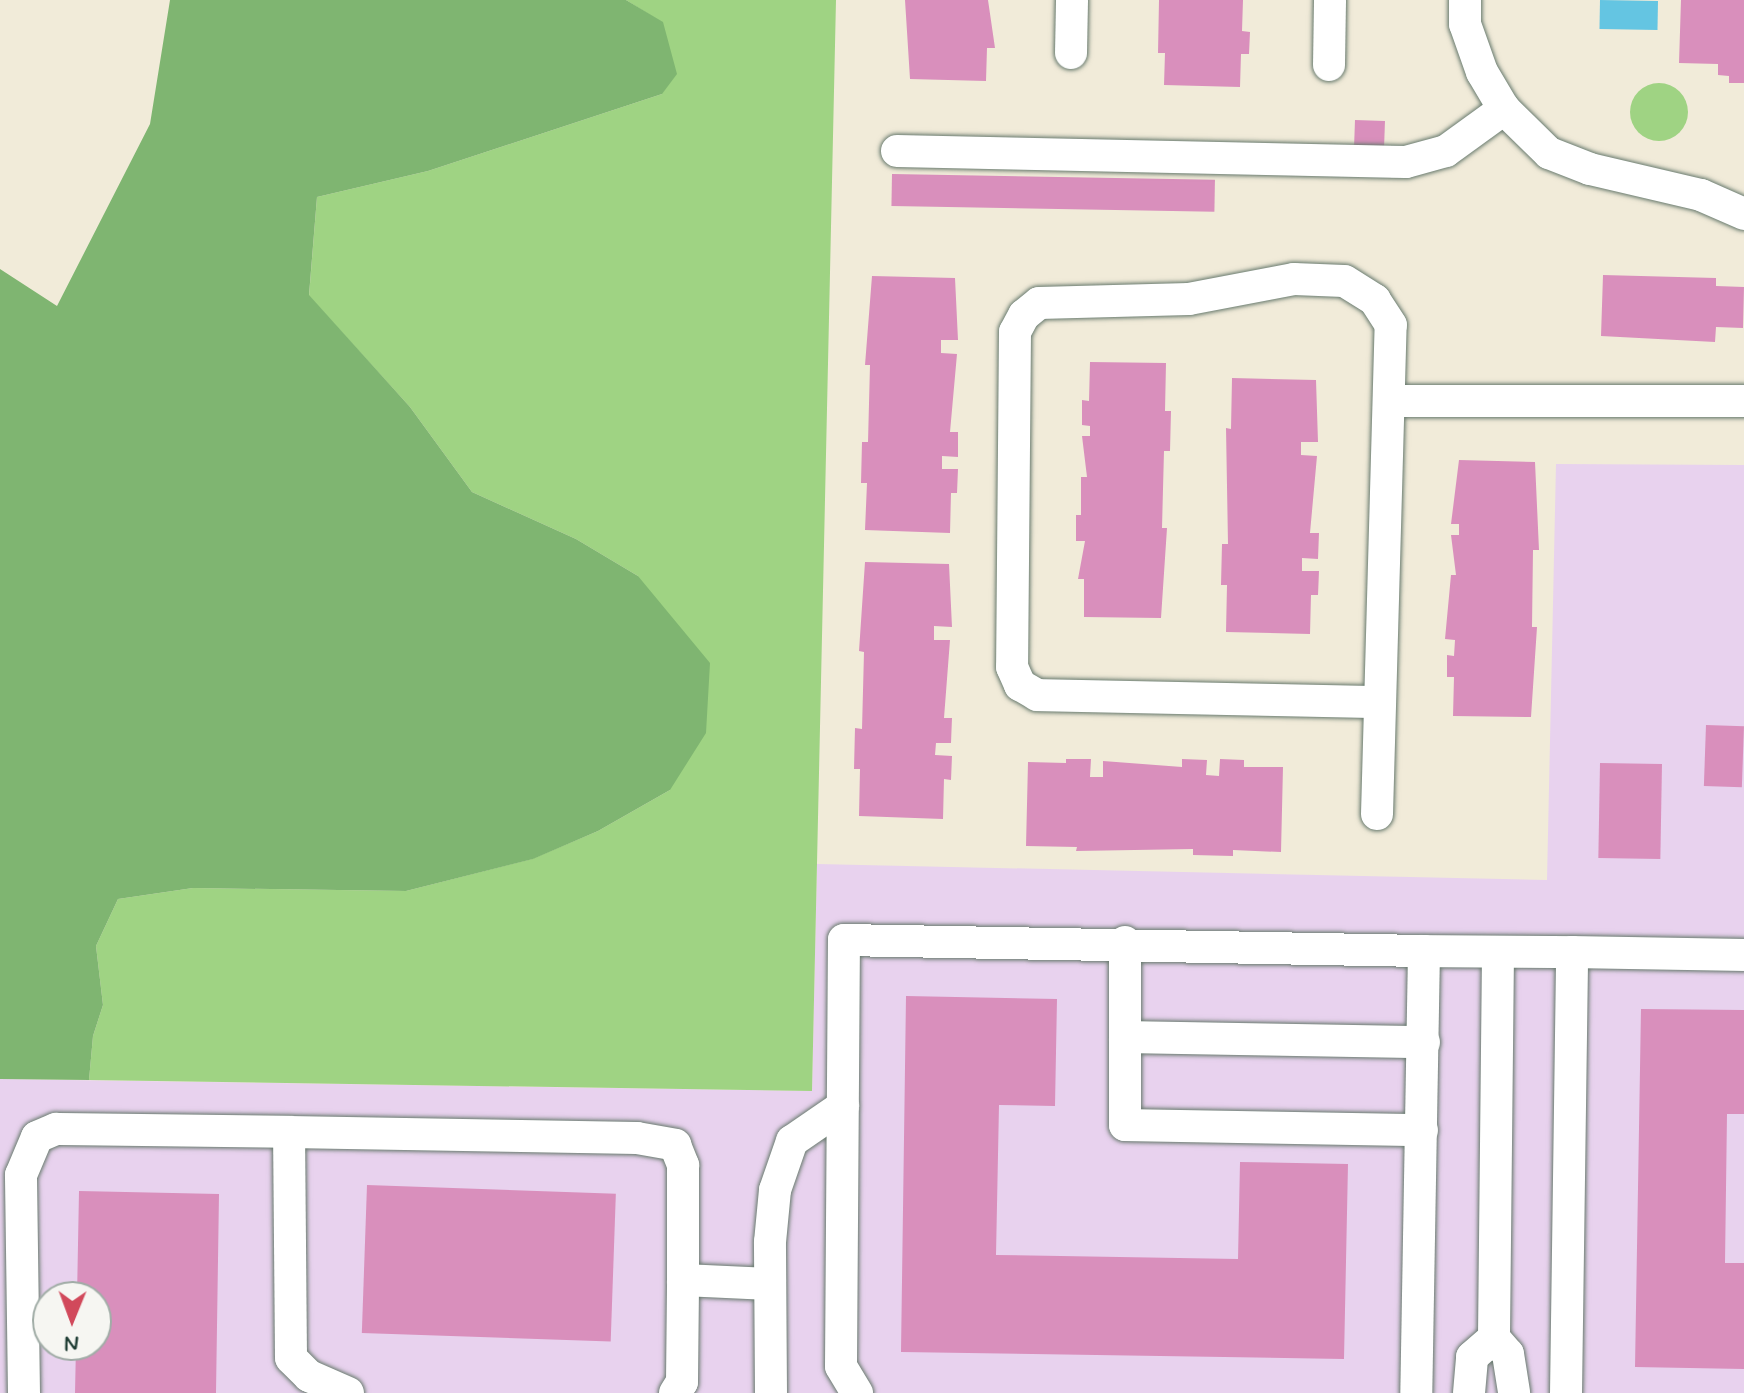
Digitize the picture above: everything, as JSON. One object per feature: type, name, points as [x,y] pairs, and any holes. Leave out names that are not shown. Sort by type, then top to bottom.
[{"type":"street","points":[[1071,53],[1072,0]]},
{"type":"street","points":[[1329,65],[1330,0]]},
{"type":"street","points":[[1465,0],[1465,24],[1482,72],[1509,115],[1549,153],[1590,169],[1701,195],[1744,214]]},
{"type":"street","points":[[897,151],[1406,162],[1446,151],[1509,115]]},
{"type":"street","points":[[1377,814],[1391,325],[1375,300],[1344,281],[1294,279],[1189,299],[1039,303],[1024,315],[1015,332],[1012,667],[1020,685],[1037,695],[1380,702]]},
{"type":"street","points":[[1390,401],[1744,401]]},
{"type":"street","points":[[857,1393],[841,1366],[844,940],[1125,942],[1498,953],[1744,955]]},
{"type":"street","points":[[1125,942],[1125,1125],[1422,1130]]},
{"type":"street","points":[[1416,1393],[1424,951]]},
{"type":"street","points":[[1566,1393],[1572,952]]},
{"type":"street","points":[[1498,953],[1494,1338],[1508,1354],[1514,1393]]},
{"type":"street","points":[[1125,1037],[1424,1042]]},
{"type":"street","points":[[771,1393],[770,1284],[775,1190],[792,1141],[843,1106]]},
{"type":"street","points":[[24,1393],[21,1175],[37,1137],[56,1129],[637,1138],[675,1145],[683,1165],[683,1280],[682,1382],[675,1393]]},
{"type":"street","points":[[289,1132],[291,1358],[309,1376],[348,1393]]},
{"type":"street","points":[[683,1280],[770,1284]]},
{"type":"street","points":[[1469,1393],[1472,1357],[1494,1338]]},
{"type":"shaded area","points":[[1556,464],[1744,465],[1744,1393],[0,1393],[0,1079],[812,1091],[817,864],[1547,880]]},
{"type":"green space","points":[[170,0],[626,0],[663,22],[677,74],[662,94],[428,171],[317,197],[309,295],[410,407],[472,492],[576,539],[638,576],[710,663],[706,733],[670,790],[598,831],[533,859],[406,891],[193,888],[118,899],[96,946],[103,1005],[93,1036],[89,1080],[0,1079],[0,269],[57,306],[150,124]]},
{"type":"green space","points":[[626,0],[836,0],[812,1091],[89,1080],[93,1036],[103,1005],[96,946],[118,899],[193,888],[406,891],[532,859],[598,831],[670,790],[638,576],[576,539],[472,492],[410,407],[309,296],[317,197],[428,171],[662,94],[663,23]]},
{"type":"green space","points":[[1659,83],[1679,92],[1688,112],[1679,132],[1659,141],[1639,132],[1630,112],[1639,92]]},
{"type":"water","points":[[1600,0],[1658,1],[1657,30],[1599,29]]},
{"type":"building","points":[[905,0],[988,0],[995,48],[987,48],[986,81],[910,79]]},
{"type":"building","points":[[1159,0],[1243,0],[1242,31],[1250,32],[1249,54],[1241,54],[1240,87],[1164,85],[1165,53],[1158,53]]},
{"type":"building","points":[[1681,0],[1744,0],[1744,83],[1729,83],[1729,76],[1718,75],[1718,64],[1679,63]]},
{"type":"building","points":[[1355,120],[1385,121],[1384,146],[1354,145]]},
{"type":"building","points":[[892,174],[1215,180],[1214,212],[891,206]]},
{"type":"building","points":[[1603,275],[1716,278],[1716,286],[1744,287],[1743,328],[1716,327],[1715,342],[1601,336]]},
{"type":"building","points":[[872,276],[955,278],[958,340],[941,340],[941,353],[957,354],[950,432],[958,432],[958,457],[942,456],[942,469],[958,469],[957,493],[951,493],[950,533],[865,530],[867,483],[861,483],[862,442],[868,442],[870,365],[865,365]]},
{"type":"building","points":[[1090,362],[1166,363],[1165,411],[1171,411],[1170,451],[1164,451],[1162,528],[1167,528],[1161,618],[1084,617],[1084,579],[1078,579],[1085,541],[1076,541],[1076,515],[1081,515],[1081,477],[1087,477],[1082,436],[1090,436],[1090,426],[1082,425],[1082,400],[1089,401]]},
{"type":"building","points":[[1232,378],[1316,380],[1318,442],[1301,442],[1301,455],[1317,456],[1310,533],[1319,533],[1318,559],[1302,558],[1302,571],[1319,571],[1318,595],[1311,595],[1310,634],[1226,632],[1227,585],[1221,585],[1222,544],[1228,544],[1226,428],[1231,429]]},
{"type":"building","points":[[1459,460],[1535,462],[1539,550],[1533,550],[1532,627],[1537,627],[1531,717],[1453,716],[1454,677],[1447,677],[1447,655],[1454,656],[1455,640],[1445,639],[1451,575],[1456,575],[1451,535],[1459,535],[1459,524],[1451,524]]},
{"type":"building","points":[[865,562],[949,564],[952,627],[934,626],[934,640],[950,640],[944,718],[952,718],[951,743],[936,743],[935,755],[952,756],[951,780],[944,779],[943,819],[859,816],[860,769],[854,769],[855,728],[862,729],[864,652],[859,651]]},
{"type":"building","points":[[1706,725],[1744,726],[1742,787],[1704,786]]},
{"type":"building","points":[[1066,759],[1091,759],[1090,777],[1103,777],[1103,761],[1182,767],[1182,759],[1207,760],[1206,775],[1219,776],[1220,759],[1244,760],[1244,767],[1283,767],[1281,852],[1233,850],[1233,856],[1193,855],[1193,849],[1076,851],[1077,847],[1026,846],[1028,762],[1066,763]]},
{"type":"building","points":[[1600,763],[1662,764],[1660,859],[1598,858]]},
{"type":"building","points":[[906,996],[1057,999],[1055,1106],[999,1105],[996,1255],[1238,1259],[1240,1162],[1348,1164],[1344,1359],[901,1352]]},
{"type":"building","points":[[1641,1009],[1744,1010],[1744,1114],[1727,1114],[1725,1263],[1744,1263],[1744,1369],[1635,1367]]},
{"type":"building","points":[[367,1185],[616,1194],[611,1342],[362,1333]]},
{"type":"building","points":[[79,1191],[219,1194],[216,1393],[75,1393],[76,1361],[112,1361],[112,1281],[77,1281]]}]
